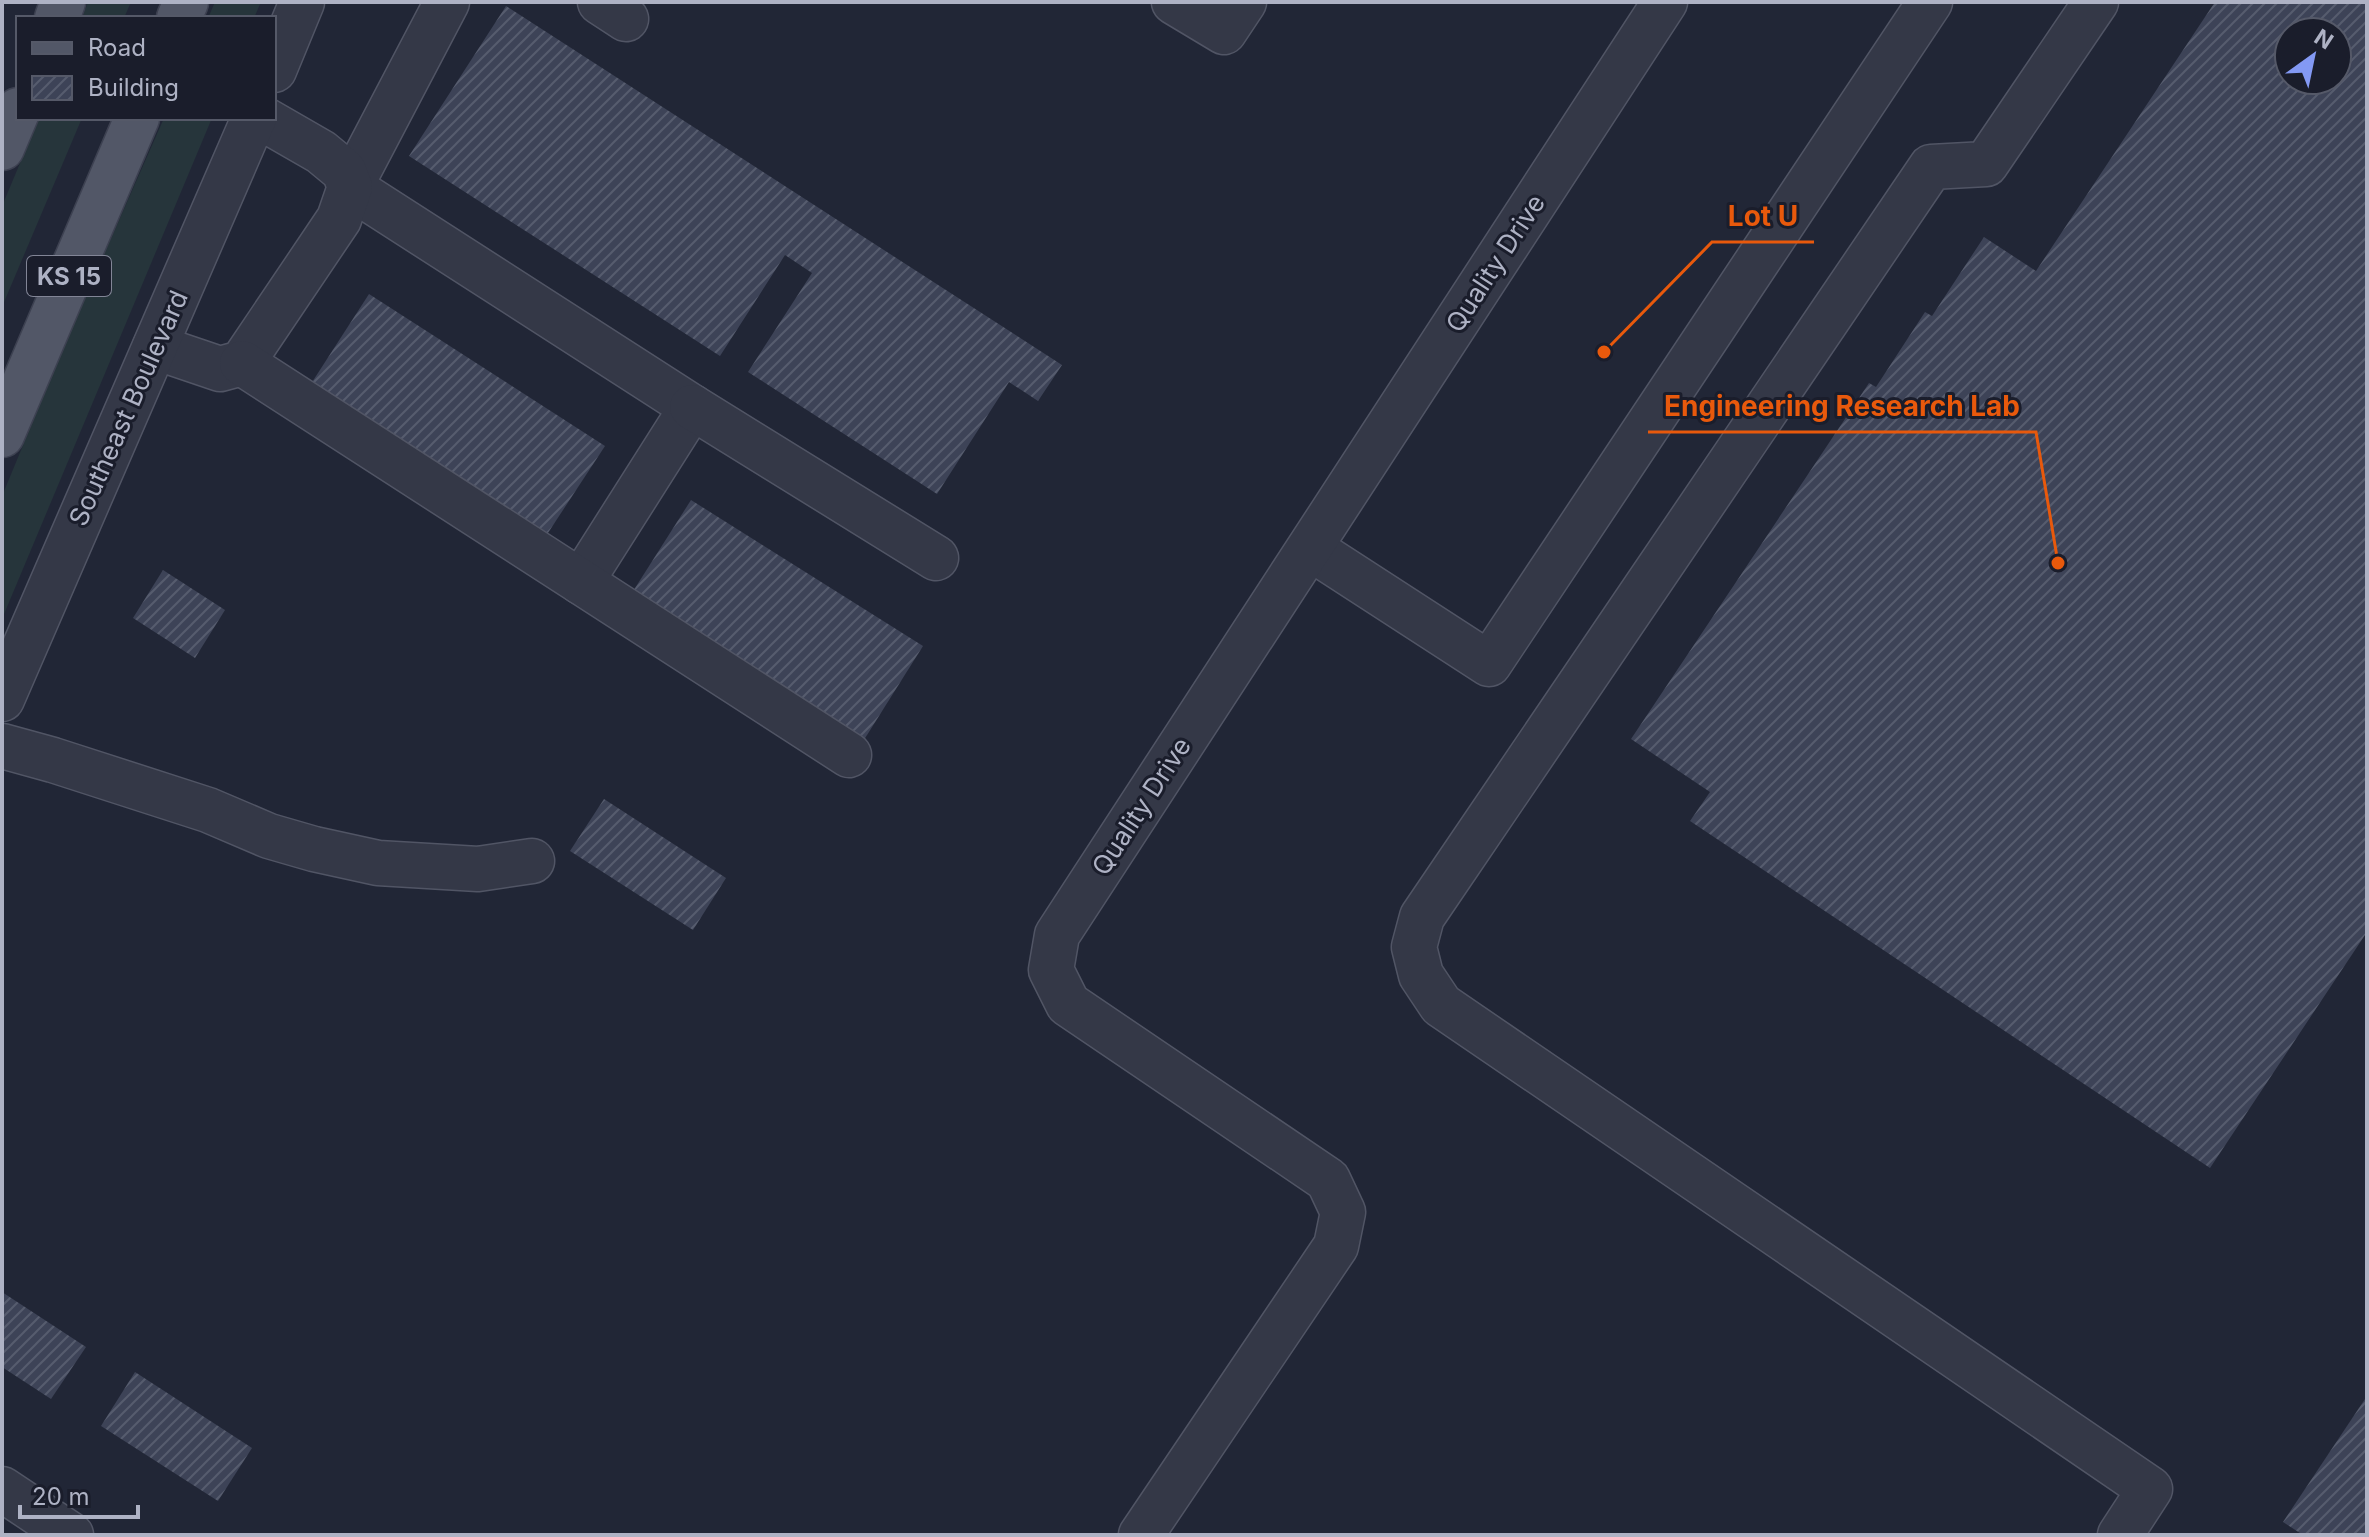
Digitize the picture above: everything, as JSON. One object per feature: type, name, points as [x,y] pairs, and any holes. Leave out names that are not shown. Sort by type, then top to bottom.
[{"type":"main road","points":[[2,148],[16,115]]},
{"type":"main road","name":"KS 15","points":[[2,435],[136,120]]},
{"type":"street","points":[[276,65],[302,2]]},
{"type":"street","points":[[155,347],[220,369],[242,363],[339,219],[350,187],[447,2]]},
{"type":"street","points":[[1174,2],[1224,32],[1244,2]]},
{"type":"street","name":"Quality Drive","points":[[1141,1535],[1336,1246],[1343,1212],[1328,1180],[1068,1004],[1051,970],[1057,935],[1665,2]]},
{"type":"street","points":[[1310,548],[1489,664],[1930,2]]},
{"type":"street","points":[[2096,2],[1986,164],[1931,167],[1422,917],[1414,947],[1421,975],[1441,1005],[2150,1489],[2120,1535]]},
{"type":"street","name":"Southeast Boulevard","points":[[2,699],[253,120]]},
{"type":"street","points":[[265,120],[321,152],[344,171],[350,187],[692,407],[936,558]]},
{"type":"street","points":[[242,363],[849,755]]},
{"type":"street","points":[[581,582],[692,407]]},
{"type":"street","points":[[2,746],[208,810],[269,836],[378,863],[478,869],[532,861]]},
{"type":"street","points":[[2,1489],[71,1535]]},
{"type":"shaded area","points":[[88,2],[131,2],[125,16],[83,16]]},
{"type":"shaded area","points":[[215,2],[261,2],[255,16],[209,16]]},
{"type":"shaded area","points":[[38,120],[81,120],[2,307],[2,206]]},
{"type":"shaded area","points":[[163,120],[211,120],[2,619],[2,496]]},
{"type":"building","points":[[2215,2],[2367,2],[2367,932],[2210,1168],[1690,821],[1710,792],[1631,739],[1869,383],[1876,387],[1925,312],[1932,316],[1984,237],[2036,271]]},
{"type":"building","points":[[506,6],[1062,365],[1038,401],[1009,382],[937,494],[748,372],[812,273],[785,255],[720,356],[409,156]]},
{"type":"building","points":[[369,294],[605,446],[542,542],[307,390]]},
{"type":"building","points":[[691,500],[923,646],[862,743],[630,596]]},
{"type":"building","points":[[163,570],[225,610],[195,658],[133,618]]},
{"type":"building","points":[[604,799],[726,878],[693,930],[570,851]]},
{"type":"building","points":[[2,1292],[86,1347],[51,1399],[2,1367]]},
{"type":"building","points":[[135,1372],[252,1448],[218,1501],[101,1426]]},
{"type":"building","points":[[2367,1396],[2367,1535],[2303,1535],[2283,1522]]},
{"type":"place","name":"Lot U","points":[[1604,352]]},
{"type":"place","name":"Engineering Research Lab","points":[[2058,563]]}]
